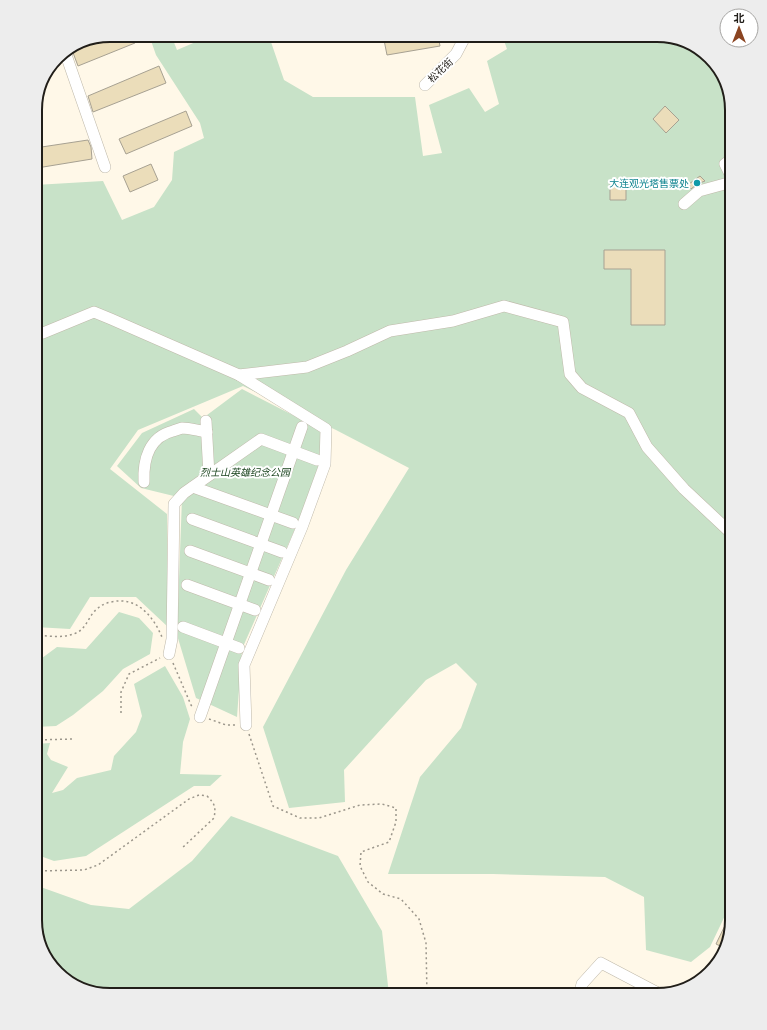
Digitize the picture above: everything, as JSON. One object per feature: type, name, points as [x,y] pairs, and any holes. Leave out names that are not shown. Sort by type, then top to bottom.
[{"type":"street","name":"松花街","points":[[425,85],[456,54],[462,42]]},
{"type":"street","points":[[67,58],[105,167]]},
{"type":"street","points":[[684,204],[700,191],[725,184]]},
{"type":"street","points":[[239,375],[307,367],[347,351],[390,331],[453,321],[504,306],[563,322],[570,374],[582,388],[629,413],[647,447],[684,489],[725,527]]},
{"type":"street","points":[[42,333],[94,312],[111,318],[239,375],[326,429],[325,464],[302,527],[244,665],[246,724]]},
{"type":"street","points":[[206,420],[209,476]]},
{"type":"street","points":[[200,716],[302,427]]},
{"type":"street","points":[[144,482],[143,470],[151,447],[157,438],[168,432],[182,428],[207,432]]},
{"type":"street","points":[[169,654],[172,639],[174,504],[184,493],[261,439],[317,460]]},
{"type":"street","points":[[193,487],[293,523]]},
{"type":"street","points":[[192,519],[282,552]]},
{"type":"street","points":[[190,551],[269,580]]},
{"type":"street","points":[[187,586],[255,610]]},
{"type":"street","points":[[183,627],[239,648]]},
{"type":"street","points":[[581,988],[582,984],[601,963],[649,988]]},
{"type":"path","points":[[42,635],[69,636],[79,631],[87,624],[96,609],[105,604],[117,601],[130,602],[144,610],[157,626],[191,705],[200,716],[226,724],[246,724],[273,806],[300,818],[319,818],[360,805],[382,804],[396,808],[396,822],[389,842],[360,852],[360,866],[368,882],[383,894],[401,899],[419,919],[426,943],[427,988]]},
{"type":"path","points":[[121,713],[121,692],[129,674],[169,654]]},
{"type":"path","points":[[42,740],[74,739]]},
{"type":"path","points":[[42,871],[84,870],[98,865],[189,799],[199,795],[207,796],[213,802],[216,809],[214,818],[181,849]]},
{"type":"green space","points":[[151,42],[174,42],[177,50],[196,42],[271,42],[284,80],[313,97],[415,97],[423,156],[442,153],[429,105],[469,88],[485,112],[499,104],[487,61],[507,49],[504,42],[670,43],[691,51],[702,59],[718,80],[725,110],[725,916],[710,947],[691,962],[646,950],[644,897],[605,877],[493,874],[388,874],[420,777],[461,728],[477,684],[456,663],[426,680],[344,770],[345,802],[289,808],[263,727],[346,570],[409,468],[336,430],[243,386],[138,430],[110,469],[167,514],[168,627],[136,597],[90,597],[70,629],[42,627],[42,185],[103,181],[122,220],[154,207],[172,180],[174,152],[204,138],[200,123],[156,55]]},
{"type":"green space","name":"烈士山英雄纪念公园","points":[[242,389],[322,430],[322,456],[298,522],[242,649],[237,717],[196,698],[177,635],[182,498],[141,488],[117,466],[142,433],[194,409],[203,418]]},
{"type":"green space","points":[[119,612],[139,618],[153,633],[150,654],[123,669],[103,691],[73,715],[56,726],[42,727],[42,658],[57,647],[86,649]]},
{"type":"green space","points":[[165,666],[183,697],[190,719],[183,742],[180,774],[222,775],[210,786],[194,786],[86,856],[54,861],[42,857],[42,744],[50,743],[47,754],[51,760],[68,767],[52,793],[63,790],[77,778],[111,770],[114,756],[136,732],[142,716],[134,684]]},
{"type":"green space","points":[[231,816],[338,856],[382,931],[388,988],[110,988],[93,986],[80,981],[59,965],[49,950],[43,929],[42,888],[91,905],[129,909],[192,861]]},
{"type":"building","points":[[384,42],[439,42],[440,46],[387,55]]},
{"type":"building","points":[[97,43],[135,43],[78,66],[73,53],[84,47]]},
{"type":"building","points":[[159,66],[166,83],[93,112],[88,96]]},
{"type":"building","points":[[665,106],[679,120],[666,133],[653,119]]},
{"type":"building","points":[[186,111],[192,126],[126,154],[119,139]]},
{"type":"building","points":[[88,140],[91,147],[92,159],[42,167],[42,147]]},
{"type":"building","points":[[151,164],[158,180],[130,192],[123,176]]},
{"type":"building","name":"大连观光塔售票处","points":[[700,176],[705,181],[697,184],[691,189],[689,184]]},
{"type":"building","points":[[626,180],[626,200],[610,200],[610,181]]},
{"type":"building","points":[[604,250],[665,250],[665,325],[631,325],[631,269],[604,269]]},
{"type":"building","points":[[724,927],[720,946],[716,944]]},
{"type":"place","name":"大连观光塔售票处","points":[[697,183]]}]
